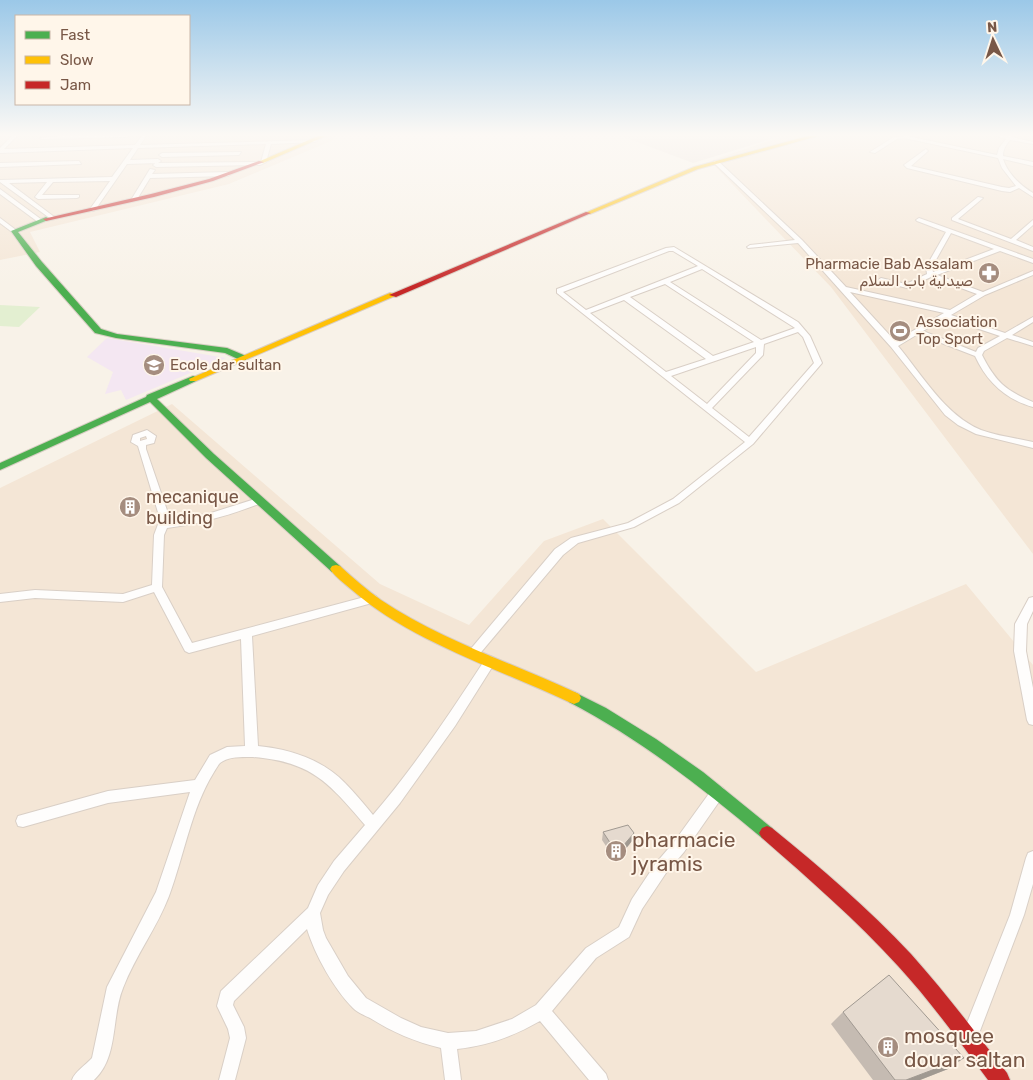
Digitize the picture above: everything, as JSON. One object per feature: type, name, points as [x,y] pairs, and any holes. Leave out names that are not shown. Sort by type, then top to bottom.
[{"type":"main road","points":[[183,186],[134,200],[51,217],[14,231],[39,264],[98,331],[116,336],[227,351],[243,358]]},
{"type":"main road","points":[[0,467],[150,397],[652,186]]},
{"type":"main road","points":[[150,397],[188,437],[346,580],[392,613],[473,654],[556,690],[628,727],[670,755],[718,792],[838,894],[880,934],[907,963],[969,1038],[1000,1080]]},
{"type":"street","points":[[9,186],[51,217]]},
{"type":"street","points":[[47,186],[38,197],[77,196]]},
{"type":"street","points":[[93,209],[109,186]]},
{"type":"street","points":[[134,200],[142,186]]},
{"type":"street","points":[[742,186],[800,241],[844,289],[894,345],[943,408],[954,418],[970,428],[989,435],[1033,445]]},
{"type":"street","points":[[991,186],[1010,190],[1019,186]]},
{"type":"street","points":[[1021,186],[1031,194]]},
{"type":"street","points":[[0,191],[40,221]]},
{"type":"street","points":[[980,198],[954,219],[1033,249]]},
{"type":"street","points":[[0,220],[14,231]]},
{"type":"street","points":[[919,220],[1033,262]]},
{"type":"street","points":[[1012,241],[1033,222]]},
{"type":"street","points":[[931,275],[929,267],[949,231]]},
{"type":"street","points":[[750,247],[800,241]]},
{"type":"street","points":[[473,654],[559,552],[575,540],[631,525],[676,501],[750,442],[818,362],[806,336],[795,324],[674,249],[668,249],[559,290],[560,293],[750,442]]},
{"type":"street","points":[[881,280],[907,286],[1000,249]]},
{"type":"street","points":[[586,312],[702,267]]},
{"type":"street","points":[[894,345],[983,294],[1033,273]]},
{"type":"street","points":[[931,275],[983,294]]},
{"type":"street","points":[[665,281],[760,343]]},
{"type":"street","points":[[844,289],[946,314],[1003,336],[1033,344]]},
{"type":"street","points":[[625,297],[712,359]]},
{"type":"street","points":[[978,355],[981,350],[1033,319]]},
{"type":"street","points":[[666,375],[800,329]]},
{"type":"street","points":[[916,332],[978,355],[988,376],[994,383],[1016,398],[1033,405]]},
{"type":"street","points":[[708,408],[760,353],[760,343]]},
{"type":"street","points":[[142,444],[165,519],[159,535],[157,587],[190,648],[372,599]]},
{"type":"street","points":[[163,525],[242,508],[258,501]]},
{"type":"street","points":[[3,598],[35,594],[123,598],[157,587]]},
{"type":"street","points":[[1033,602],[1022,624],[1020,651],[1033,720]]},
{"type":"street","points":[[246,633],[252,752]]},
{"type":"street","points":[[228,1080],[238,1038],[236,1027],[224,1006],[225,1002],[240,984],[313,913],[323,890],[339,866],[374,826],[451,722],[490,661]]},
{"type":"street","points":[[89,1078],[99,1062],[115,987],[162,894],[199,785],[215,759],[227,753],[252,752],[270,753],[297,759],[321,772],[340,786],[374,826]]},
{"type":"street","points":[[23,821],[108,797],[199,785]]},
{"type":"street","points":[[313,913],[315,930],[320,943],[342,982],[360,1004],[421,1036],[448,1040],[476,1039],[516,1026],[542,1011],[591,953],[624,932],[638,904],[653,881],[718,792]]},
{"type":"street","points":[[969,1038],[1012,930],[1033,858]]},
{"type":"street","points":[[542,1011],[600,1080]]},
{"type":"street","points":[[448,1040],[455,1078]]},
{"type":"shaded area","points":[[0,186],[219,186],[30,232],[40,252],[0,260]]},
{"type":"shaded area","points":[[734,186],[1033,186],[1033,554],[831,287]]},
{"type":"shaded area","name":"Ecole dar sultan","points":[[107,338],[226,358],[126,400],[121,390],[105,394],[113,372],[87,357]]},
{"type":"shaded area","points":[[172,404],[380,584],[469,625],[544,541],[603,519],[756,672],[966,584],[1033,665],[1033,1080],[0,1080],[0,488]]},
{"type":"green space","points":[[0,305],[40,307],[19,327],[0,326]]},
{"type":"building","points":[[628,825],[634,833],[617,853],[603,832]]},
{"type":"building","name":"mosquee douar saltan","points":[[889,975],[964,1058],[906,1080],[895,1080],[843,1012]]},
{"type":"traffic: fast","points":[[46,219],[14,231],[39,264],[98,331],[116,336],[227,351],[243,358]]},
{"type":"traffic: fast","points":[[0,467],[193,379]]},
{"type":"traffic: fast","points":[[150,397],[210,456],[336,569]]},
{"type":"traffic: fast","points":[[574,698],[627,727],[675,759],[767,833]]},
{"type":"traffic: slow","points":[[588,213],[652,186]]},
{"type":"traffic: slow","points":[[193,379],[393,295]]},
{"type":"traffic: slow","points":[[336,569],[371,599],[407,621],[453,645],[574,698]]},
{"type":"traffic: jam","points":[[46,219],[187,186]]},
{"type":"traffic: jam","points":[[393,295],[588,213]]},
{"type":"traffic: jam","points":[[767,833],[872,926],[942,1004],[1000,1080]]},
{"type":"place","name":"Pharmacie Bab Assalam صيدلية باب السلام","points":[[989,273]]},
{"type":"place","name":"Association Top Sport","points":[[900,331]]},
{"type":"place","name":"Ecole dar sultan","points":[[154,365]]},
{"type":"place","name":"mecanique building","points":[[130,507]]},
{"type":"place","name":"pharmacie jyramis","points":[[616,851]]},
{"type":"place","name":"mosquee douar saltan","points":[[888,1047]]}]
